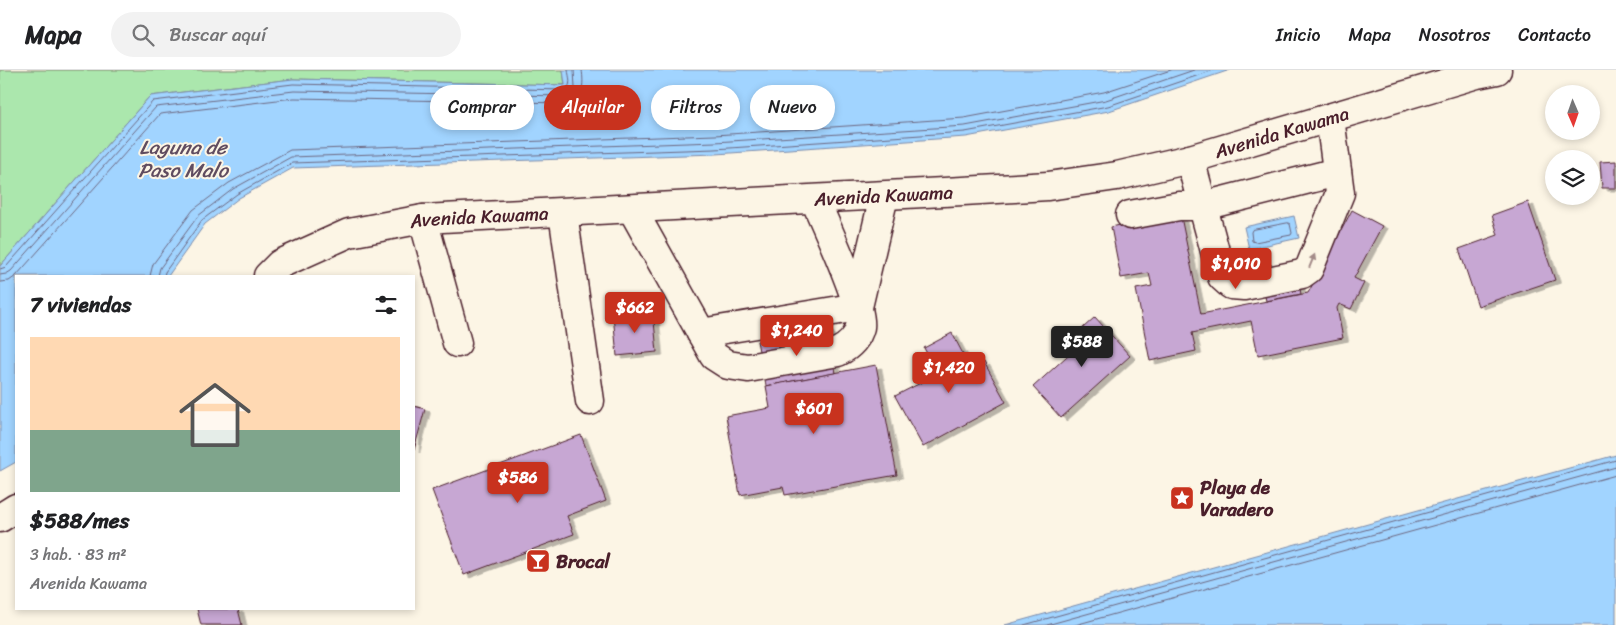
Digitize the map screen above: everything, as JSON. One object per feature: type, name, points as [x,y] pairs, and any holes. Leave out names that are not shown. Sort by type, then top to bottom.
[{"type":"main road","name":"Avenida Kawama","points":[[269,275],[280,264],[349,234],[423,219],[816,200],[1048,186],[1118,176],[1190,160],[1477,74],[1497,70]]},
{"type":"main road","points":[[1190,160],[1222,277],[1231,285],[1244,286],[1302,274],[1309,269],[1340,193],[1330,118]]},
{"type":"main road","points":[[1130,215],[1179,206],[1203,206],[1337,172]]},
{"type":"main road","points":[[858,307],[884,196]]},
{"type":"main road","points":[[632,209],[714,356],[728,365],[748,368],[838,352],[855,340],[860,326],[858,307],[816,200]]},
{"type":"main road","points":[[563,213],[590,400]]},
{"type":"main road","points":[[423,219],[457,343]]},
{"type":"main road","points":[[701,332],[858,307]]},
{"type":"main road","points":[[0,518],[15,509]]},
{"type":"green space","points":[[0,70],[563,70],[565,85],[293,79],[150,96],[0,266]]},
{"type":"water","name":"Laguna de Paso Malo","points":[[563,70],[1230,70],[1109,111],[966,137],[716,154],[293,168],[239,198],[205,224],[169,275],[15,275],[15,463],[0,471],[0,266],[150,96],[293,79],[565,85]]},
{"type":"water","points":[[1294,216],[1299,238],[1249,249],[1244,227]]},
{"type":"water","points":[[1616,455],[1616,625],[1005,625]]},
{"type":"building","points":[[1616,161],[1616,188],[1602,188],[1600,162]]},
{"type":"building","points":[[1528,202],[1555,280],[1478,306],[1459,249],[1498,235],[1492,215]]},
{"type":"building","points":[[1352,210],[1382,226],[1354,278],[1364,283],[1351,309],[1339,304],[1337,308],[1343,338],[1258,355],[1251,321],[1192,333],[1196,351],[1150,361],[1136,289],[1152,286],[1149,273],[1121,278],[1111,227],[1180,212],[1201,314],[1308,293]]},
{"type":"building","points":[[1296,270],[1301,294],[1266,301],[1261,277]]},
{"type":"building","points":[[653,311],[657,352],[617,356],[613,315]]},
{"type":"building","points":[[1095,317],[1130,356],[1061,418],[1033,387],[1078,346],[1071,339]]},
{"type":"building","points":[[828,329],[836,373],[766,386],[757,341]]},
{"type":"building","points":[[952,333],[971,369],[984,362],[1006,402],[923,447],[895,396],[938,374],[924,348]]},
{"type":"building","points":[[876,365],[897,475],[785,495],[783,487],[740,495],[726,416],[770,408],[766,386]]},
{"type":"building","points":[[415,406],[425,409],[415,446]]},
{"type":"building","points":[[581,435],[606,501],[567,516],[574,534],[464,575],[432,490]]},
{"type":"building","points":[[197,610],[238,610],[242,625],[201,625]]},
{"type":"place","name":"Playa de Varadero","points":[[1182,498]]},
{"type":"place","name":"Brocal","points":[[538,561]]}]
